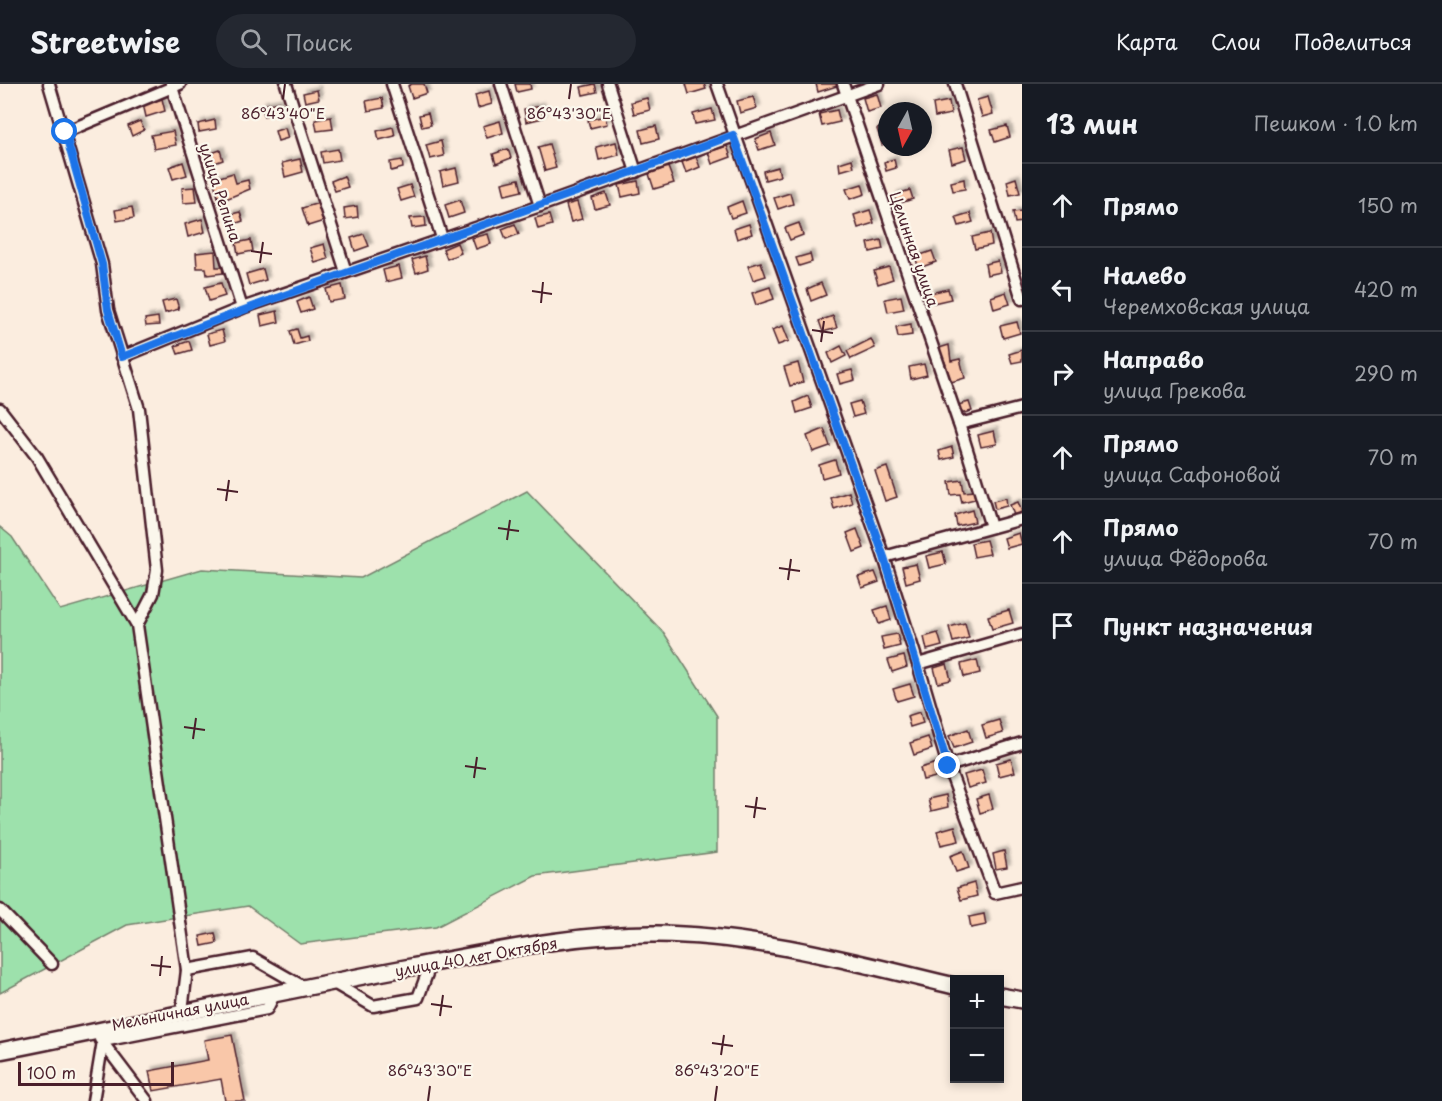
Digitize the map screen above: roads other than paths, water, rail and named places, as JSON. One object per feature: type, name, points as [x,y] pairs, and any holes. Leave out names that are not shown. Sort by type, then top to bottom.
[{"type":"main road","name":"улица 40 лет Октября","points":[[0,1051],[276,992],[431,963],[573,940],[666,934],[724,938],[950,985]]},
{"type":"main road","points":[[1004,997],[1022,1000]]},
{"type":"street","points":[[50,84],[102,264],[108,310],[139,409],[157,570],[153,594],[137,625]]},
{"type":"street","points":[[286,84],[346,272]]},
{"type":"street","points":[[392,84],[442,238]]},
{"type":"street","points":[[501,84],[540,206]]},
{"type":"street","points":[[608,84],[636,172]]},
{"type":"street","points":[[717,84],[733,135],[884,557],[948,766],[995,893],[1022,887]]},
{"type":"street","points":[[122,357],[242,308],[636,172],[845,89],[879,84]]},
{"type":"street","points":[[955,84],[1022,299]]},
{"type":"street","points":[[65,132],[175,85]]},
{"type":"street","name":"улица Репина","points":[[175,85],[242,308]]},
{"type":"street","name":"Целинная улица","points":[[845,89],[959,424],[991,527]]},
{"type":"street","points":[[959,424],[1022,408]]},
{"type":"street","points":[[0,409],[37,457],[137,625],[187,970],[182,1011]]},
{"type":"street","points":[[884,557],[1022,519]]},
{"type":"street","points":[[918,664],[1022,634]]},
{"type":"street","points":[[948,766],[1022,743]]},
{"type":"street","points":[[0,910],[52,964]]},
{"type":"street","points":[[187,970],[253,958],[304,987]]},
{"type":"street","points":[[332,982],[373,1006],[418,998],[431,963]]},
{"type":"street","name":"Мельничная улица","points":[[93,1101],[103,1041],[267,1009],[276,992]]},
{"type":"street","points":[[90,1031],[103,1041],[147,1101]]}]
